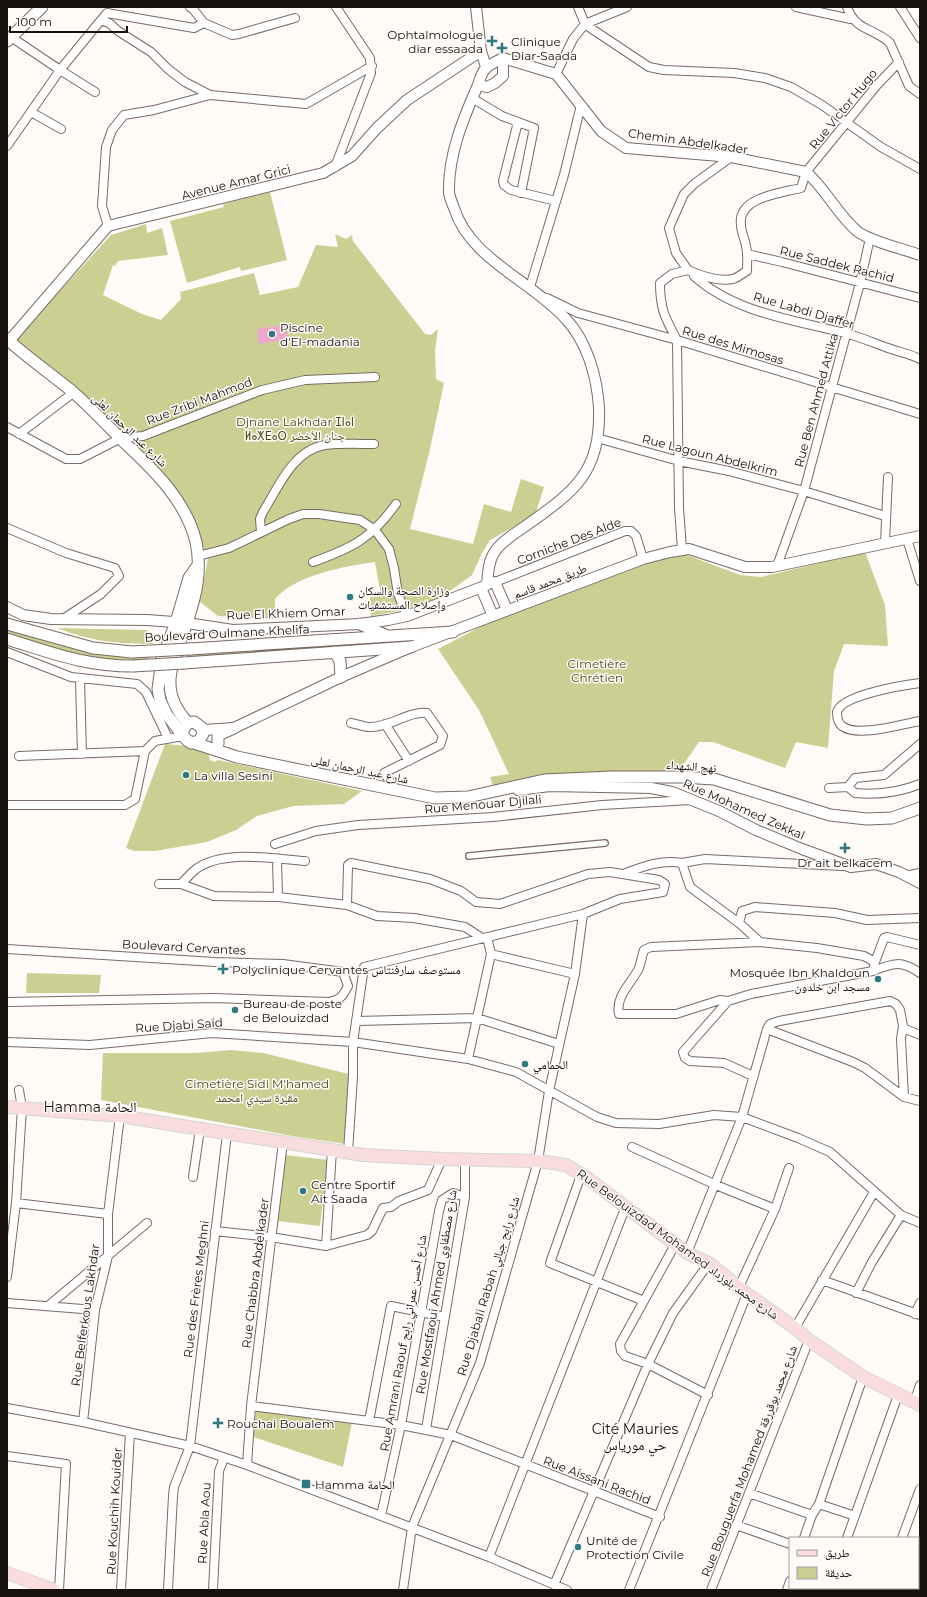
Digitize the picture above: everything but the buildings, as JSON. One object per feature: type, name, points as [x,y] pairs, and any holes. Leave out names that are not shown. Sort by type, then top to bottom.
[{"type":"main road","points":[[9,39],[42,7]]},
{"type":"main road","name":"شارع عبد الرحمان لعلى","points":[[8,341],[74,393],[158,474],[175,497],[192,530],[198,561]]},
{"type":"main road","points":[[188,723],[178,710],[170,688],[174,656],[182,623],[189,578],[198,561]]},
{"type":"main road","points":[[182,623],[162,659],[158,689],[160,700],[167,715],[186,738],[199,741],[203,732],[197,723],[188,723]]},
{"type":"main road","name":"Boulevard Oulmane Khelifa","points":[[7,624],[93,648],[132,652],[453,632]]},
{"type":"main road","points":[[360,624],[388,636]]},
{"type":"main road","points":[[400,635],[404,640],[406,647]]},
{"type":"main road","name":"Boulevard Oulmane Khelifa","points":[[8,641],[49,654],[92,664],[133,666],[406,647]]},
{"type":"main road","points":[[335,652],[340,661],[341,677]]},
{"type":"main road","points":[[186,738],[183,730],[188,723]]},
{"type":"main road","points":[[218,744],[218,736],[234,728]]},
{"type":"main road","name":"شارع عبد الرحمان لعلى","points":[[203,732],[237,757]]},
{"type":"main road","name":"شارع عبد الرحمان لعلى","points":[[186,738],[237,757],[435,798],[468,797],[478,794]]},
{"type":"main road","name":"نهج الشهداء","points":[[478,794],[544,780],[612,777],[682,777],[714,779],[830,815],[867,819],[892,818],[918,808]]},
{"type":"main road","name":"Rue Belouizdad Mohamed شارع محمد بلوزداد","points":[[7,1107],[120,1116],[348,1152],[442,1159],[465,1158],[538,1161],[566,1165],[626,1206],[687,1252],[709,1263],[743,1291],[795,1328],[809,1340],[863,1377],[917,1404]]},
{"type":"main road","points":[[7,1573],[54,1590]]},
{"type":"street","points":[[190,7],[204,24],[232,35],[295,18]]},
{"type":"street","points":[[335,167],[362,101],[372,66],[370,58],[336,7]]},
{"type":"street","points":[[476,7],[481,51],[486,67]]},
{"type":"street","points":[[578,7],[585,24],[649,67],[664,70],[734,73],[765,78],[791,87],[822,105],[881,147],[920,169]]},
{"type":"street","points":[[493,616],[487,585],[490,563],[496,550],[553,507],[577,486],[590,467],[597,438],[599,408],[596,377],[582,342],[566,318],[541,295],[476,245],[458,222],[449,194],[452,158],[458,130],[478,85],[482,72],[486,67],[503,58],[556,74],[573,39],[585,24],[627,7]]},
{"type":"street","points":[[796,7],[851,19],[884,38],[895,51],[898,62],[909,86],[920,94]]},
{"type":"street","points":[[847,7],[851,19]]},
{"type":"street","points":[[900,7],[920,38]]},
{"type":"street","points":[[7,146],[60,70],[107,13],[194,28],[204,24]]},
{"type":"street","points":[[101,20],[109,23],[118,31],[151,52],[168,69],[186,82],[210,95]]},
{"type":"street","points":[[9,39],[95,92]]},
{"type":"street","name":"Avenue Amar Grici","points":[[108,226],[323,173],[352,156],[377,128],[407,100],[481,51]]},
{"type":"street","points":[[478,85],[487,87],[495,83],[503,76],[503,58]]},
{"type":"street","name":"Rue Victor Hugo","points":[[747,254],[740,215],[748,204],[765,197],[801,188],[806,172],[898,62]]},
{"type":"street","points":[[8,341],[108,226],[102,206],[106,147],[112,130],[124,115],[154,110],[210,95],[306,104],[372,66]]},
{"type":"street","name":"Chemin Abdelkader","points":[[556,74],[602,131],[626,148],[731,157],[806,172]]},
{"type":"street","points":[[472,98],[496,113],[534,127],[535,129],[521,193]]},
{"type":"street","points":[[530,287],[564,175],[581,104]]},
{"type":"street","points":[[31,112],[61,129]]},
{"type":"street","points":[[518,122],[503,183],[508,189],[556,201]]},
{"type":"street","name":"Rue Labdi Djaffer","points":[[731,157],[694,184],[684,194],[669,228],[676,253],[688,270],[705,286],[748,307],[846,334],[909,354],[920,359]]},
{"type":"street","points":[[806,172],[814,179],[842,216],[858,232],[870,238],[920,255]]},
{"type":"street","name":"Rue Ben Ahmed Attika","points":[[777,566],[804,491],[860,283],[870,238]]},
{"type":"street","points":[[682,549],[679,508],[677,340],[665,318],[660,302],[660,283],[672,274],[688,270],[704,278],[733,279],[747,271],[747,254]]},
{"type":"street","name":"Rue Saddek Rachid","points":[[747,254],[920,298]]},
{"type":"street","name":"Rue des Mimosas","points":[[541,295],[578,313],[677,340],[920,414]]},
{"type":"street","name":"Rue Zribi Mahmod","points":[[121,438],[143,436],[262,390],[305,380],[375,377]]},
{"type":"street","points":[[19,434],[74,393]]},
{"type":"street","points":[[7,427],[66,459],[80,459],[121,438]]},
{"type":"street","name":"Rue Lagoun Abdelkrim","points":[[597,438],[679,461],[804,491],[885,516]]},
{"type":"street","points":[[261,532],[260,519],[263,512],[294,463],[304,454],[324,446],[374,444]]},
{"type":"street","points":[[885,543],[885,516],[888,477]]},
{"type":"street","points":[[313,562],[362,540],[376,530],[396,504]]},
{"type":"street","points":[[198,561],[303,514],[319,514],[360,520],[376,530],[389,549],[398,594],[407,616]]},
{"type":"street","points":[[7,528],[66,553],[115,568],[117,571],[119,576],[101,594],[63,619]]},
{"type":"street","name":"Corniche Des Alde","points":[[487,585],[625,531],[631,531],[636,536],[643,559]]},
{"type":"street","name":"طريق محمد قاسم","points":[[203,732],[234,728],[406,647],[453,632],[643,559],[682,549],[689,549],[745,567],[777,566],[920,536]]},
{"type":"street","points":[[907,539],[920,581]]},
{"type":"street","points":[[487,585],[507,610]]},
{"type":"street","name":"Rue El Khiem Omar","points":[[7,607],[24,616],[63,619],[151,620],[233,630],[360,624],[407,616],[487,585]]},
{"type":"street","points":[[7,652],[61,675],[80,679],[130,682],[137,684],[146,692],[168,738]]},
{"type":"street","points":[[80,679],[82,754]]},
{"type":"street","points":[[920,683],[882,690],[856,698],[841,705],[837,712],[839,722],[842,726],[858,732],[920,721]]},
{"type":"street","points":[[351,723],[370,728],[419,712],[427,712],[443,736],[440,745],[384,773],[396,790]]},
{"type":"street","points":[[385,724],[409,761]]},
{"type":"street","points":[[7,805],[125,805],[136,800],[145,751],[155,741],[168,738],[186,738]]},
{"type":"street","points":[[848,787],[855,778],[884,775],[920,744]]},
{"type":"street","points":[[19,756],[145,751]]},
{"type":"street","points":[[829,788],[848,787],[854,793],[879,795],[904,791],[920,784]]},
{"type":"street","name":"Rue Mohamed Zekkal","points":[[478,794],[550,786],[651,788],[672,792],[694,800],[756,830],[850,867],[876,864],[920,883]]},
{"type":"street","name":"Rue Menouar Djilali","points":[[275,844],[316,830],[358,825],[493,817],[602,805],[694,800]]},
{"type":"street","points":[[469,856],[605,844]]},
{"type":"street","points":[[182,884],[197,868],[217,860],[252,856],[277,860],[305,861]]},
{"type":"street","points":[[620,875],[644,866],[670,861],[682,863],[706,858],[850,867]]},
{"type":"street","points":[[277,860],[278,897]]},
{"type":"street","points":[[347,905],[346,869],[350,863],[430,879],[461,891],[476,902],[500,904],[588,874],[610,872],[620,875],[659,880],[664,883],[663,892],[620,899],[583,914],[364,967],[353,1042],[353,1076],[348,1152]]},
{"type":"street","points":[[682,863],[690,887],[739,922],[760,942]]},
{"type":"street","points":[[906,876],[920,873]]},
{"type":"street","points":[[159,884],[182,884],[214,896],[278,897],[347,905],[376,916],[445,922],[465,928],[484,937],[491,954],[468,1058]]},
{"type":"street","points":[[739,922],[742,911],[755,907],[835,913],[867,920],[920,918]]},
{"type":"street","name":"Rue Djabali Rabah شارع رابح جبالي","points":[[403,1590],[412,1527],[480,1363],[538,1161],[549,1091],[575,974],[583,914]]},
{"type":"street","points":[[874,966],[884,938],[887,937],[920,945]]},
{"type":"street","points":[[874,966],[864,956],[817,948],[760,942],[651,947],[644,950],[638,969],[627,986],[618,1009],[619,1014],[676,1014],[720,1000],[728,1001],[751,994],[874,966],[890,964],[899,963],[912,967],[920,973]]},
{"type":"street","name":"Boulevard Cervantes","points":[[7,949],[215,962],[291,964],[343,972],[348,986],[343,996],[338,1000],[330,1002],[214,998],[7,1002]]},
{"type":"street","points":[[491,954],[575,974]]},
{"type":"street","points":[[687,1252],[716,1185],[742,1117],[767,1029],[770,1024],[890,1000],[896,1004],[900,1010],[903,1028],[901,1039],[904,1097]]},
{"type":"street","points":[[728,1001],[683,1052],[685,1058],[690,1060],[724,1063],[753,1076]]},
{"type":"street","points":[[357,1021],[477,1018],[559,1044]]},
{"type":"street","points":[[903,1028],[920,1035]]},
{"type":"street","points":[[767,1029],[859,1065],[904,1097],[920,1101]]},
{"type":"street","name":"Rue Djabi Saïd","points":[[7,1042],[90,1044],[212,1033],[353,1042],[468,1058],[516,1072],[597,1117],[616,1124],[659,1124],[714,1115],[742,1117],[830,1152],[846,1164],[874,1192],[902,1215],[920,1223]]},
{"type":"street","points":[[7,1277],[16,1203],[22,1108],[19,1090]]},
{"type":"street","name":"Rue Belferkous Lakhdar","points":[[83,1422],[95,1310],[108,1256],[108,1214],[120,1116]]},
{"type":"street","points":[[193,1178],[200,1129]]},
{"type":"street","name":"Rue des Frères Meghni","points":[[168,1590],[174,1487],[190,1446],[227,1134]]},
{"type":"street","name":"Rue Chabbra Abdelkader","points":[[247,1465],[251,1406],[283,1142]]},
{"type":"street","points":[[632,1147],[716,1185],[775,1209]]},
{"type":"street","points":[[326,1246],[332,1150]]},
{"type":"street","name":"Rue Mostfaoui Ahmed شارع مصطفاوي","points":[[426,1429],[465,1197],[465,1158]]},
{"type":"street","points":[[215,1231],[271,1237],[326,1246],[367,1235],[372,1230],[383,1208],[390,1207],[428,1190],[442,1159]]},
{"type":"street","points":[[629,1590],[660,1517],[708,1395],[743,1291],[775,1209],[789,1168]]},
{"type":"street","points":[[581,1175],[550,1262],[551,1265],[596,1281],[644,1301]]},
{"type":"street","points":[[795,1328],[874,1192]]},
{"type":"street","name":"Rue Amrani Raouf شارع أحسن عمراني رابح","points":[[381,1516],[401,1425],[439,1211],[442,1200],[453,1193],[465,1197]]},
{"type":"street","points":[[16,1203],[108,1214]]},
{"type":"street","points":[[489,1557],[526,1466],[626,1206]]},
{"type":"street","points":[[856,1293],[872,1262],[902,1215]]},
{"type":"street","points":[[48,1306],[147,1224]]},
{"type":"street","points":[[676,1243],[619,1347],[625,1356],[648,1364],[708,1395]]},
{"type":"street","points":[[554,1585],[595,1492],[648,1364],[673,1313],[709,1263]]},
{"type":"street","points":[[822,1280],[918,1315],[920,1302]]},
{"type":"street","points":[[7,1303],[95,1310]]},
{"type":"street","points":[[369,1421],[391,1306],[445,1317]]},
{"type":"street","name":"Rue Bouguerfa Mohamed شارع محمد بوقررفة","points":[[711,1590],[809,1340]]},
{"type":"street","points":[[804,1537],[812,1515],[819,1504],[863,1377]]},
{"type":"street","points":[[917,1404],[920,1385]]},
{"type":"street","points":[[847,1537],[898,1395]]},
{"type":"street","name":"Rue Aïssani Rachid","points":[[251,1406],[401,1425],[451,1435],[526,1466],[660,1517]]},
{"type":"street","points":[[7,1408],[83,1422],[190,1446],[247,1465],[412,1527],[489,1557],[567,1590]]},
{"type":"street","name":"Rue Kouchih Kouider","points":[[121,1590],[130,1433]]},
{"type":"street","points":[[7,1456],[66,1464],[59,1590]]},
{"type":"street","name":"Rue Abla Aou","points":[[213,1590],[219,1471],[224,1458]]},
{"type":"street","points":[[902,1537],[920,1489]]},
{"type":"street","points":[[749,1493],[812,1515]]},
{"type":"street","points":[[819,1504],[855,1516]]},
{"type":"street","points":[[736,1524],[789,1544]]},
{"type":"green space","points":[[270,192],[287,260],[241,271],[240,267],[187,283],[170,221],[224,207],[223,204]]},
{"type":"green space","name":"Djnane Lakhdar ⵊⵏⴰⵏ ⵍⴰⵅⴹⴰⵔ جنان الأخضر","points":[[146,224],[147,233],[162,228],[168,255],[118,261],[115,266],[113,265],[103,295],[142,314],[161,320],[181,299],[180,292],[254,273],[260,295],[298,287],[316,245],[338,247],[335,234],[346,239],[352,235],[353,241],[425,334],[431,335],[438,329],[435,351],[436,379],[444,383],[430,449],[410,529],[473,544],[484,504],[511,512],[521,479],[544,487],[535,515],[490,540],[472,575],[435,602],[410,609],[371,616],[370,597],[381,596],[375,562],[336,569],[295,584],[275,599],[275,619],[218,616],[200,602],[208,558],[186,511],[162,475],[14,341],[111,235]]},
{"type":"green space","name":"Cimetière Chrétien","points":[[865,552],[885,605],[888,646],[844,644],[834,671],[828,748],[796,742],[785,768],[713,742],[699,742],[679,771],[604,773],[493,786],[490,777],[509,774],[479,710],[438,649],[482,626],[664,557],[684,554],[740,575],[761,577]]},
{"type":"green space","points":[[7,627],[86,652],[107,655],[149,656],[149,660],[103,659],[77,655],[7,632]]},
{"type":"green space","points":[[57,628],[147,630],[153,644],[104,641],[81,636]]},
{"type":"green space","points":[[393,639],[394,642],[188,657],[187,653]]},
{"type":"green space","points":[[165,744],[190,746],[208,752],[210,760],[215,762],[218,760],[362,791],[344,804],[293,806],[257,816],[236,830],[207,842],[155,851],[134,851],[126,848]]},
{"type":"green space","points":[[27,973],[101,975],[99,993],[26,993]]},
{"type":"green space","name":"Cimetière Sidi M'hamed مقبرة سيدي امحمد","points":[[231,1050],[263,1053],[349,1074],[346,1144],[292,1136],[101,1100],[103,1053],[196,1053]]},
{"type":"green space","name":"Centre Sportif Ait Saada","points":[[285,1155],[328,1160],[320,1226],[278,1221]]},
{"type":"green space","points":[[256,1411],[352,1422],[343,1467],[253,1437]]},
{"type":"shaded area","name":"Piscine d'El-madania","points":[[285,325],[288,339],[259,344],[257,329]]},
{"type":"place","name":"Ophtalmologue diar essaada","points":[[492,41]]},
{"type":"place","name":"Clinique Diar-Saada","points":[[502,48]]},
{"type":"place","name":"Piscine d'El-madania","points":[[272,334]]},
{"type":"place","name":"وزارة الصحة والسكان وإصلاح المستشفيات","points":[[350,597]]},
{"type":"place","name":"La villa Sesini","points":[[186,775]]},
{"type":"place","name":"Dr ait belkacem","points":[[845,848]]},
{"type":"place","name":"Polyclinique Cervantes مستوصف سارفنتاس","points":[[223,969]]},
{"type":"place","name":"Mosquée Ibn Khaldoun مسجد ابن خلدون","points":[[878,979]]},
{"type":"place","name":"Bureau de poste de Belouizdad","points":[[235,1010]]},
{"type":"place","name":"الحمامي","points":[[525,1064]]},
{"type":"place","name":"Centre Sportif Ait Saada","points":[[303,1191]]},
{"type":"place","name":"Rouchai Boualem","points":[[218,1423]]},
{"type":"place","name":"Hamma الحامة","points":[[306,1484]]},
{"type":"place","name":"Unité de Protection Civile","points":[[578,1547]]},
{"type":"district","name":"Hamma الحامة","points":[[90,1107]]},
{"type":"district","name":"Cité Mauries حي مورياس","points":[[635,1438]]}]
